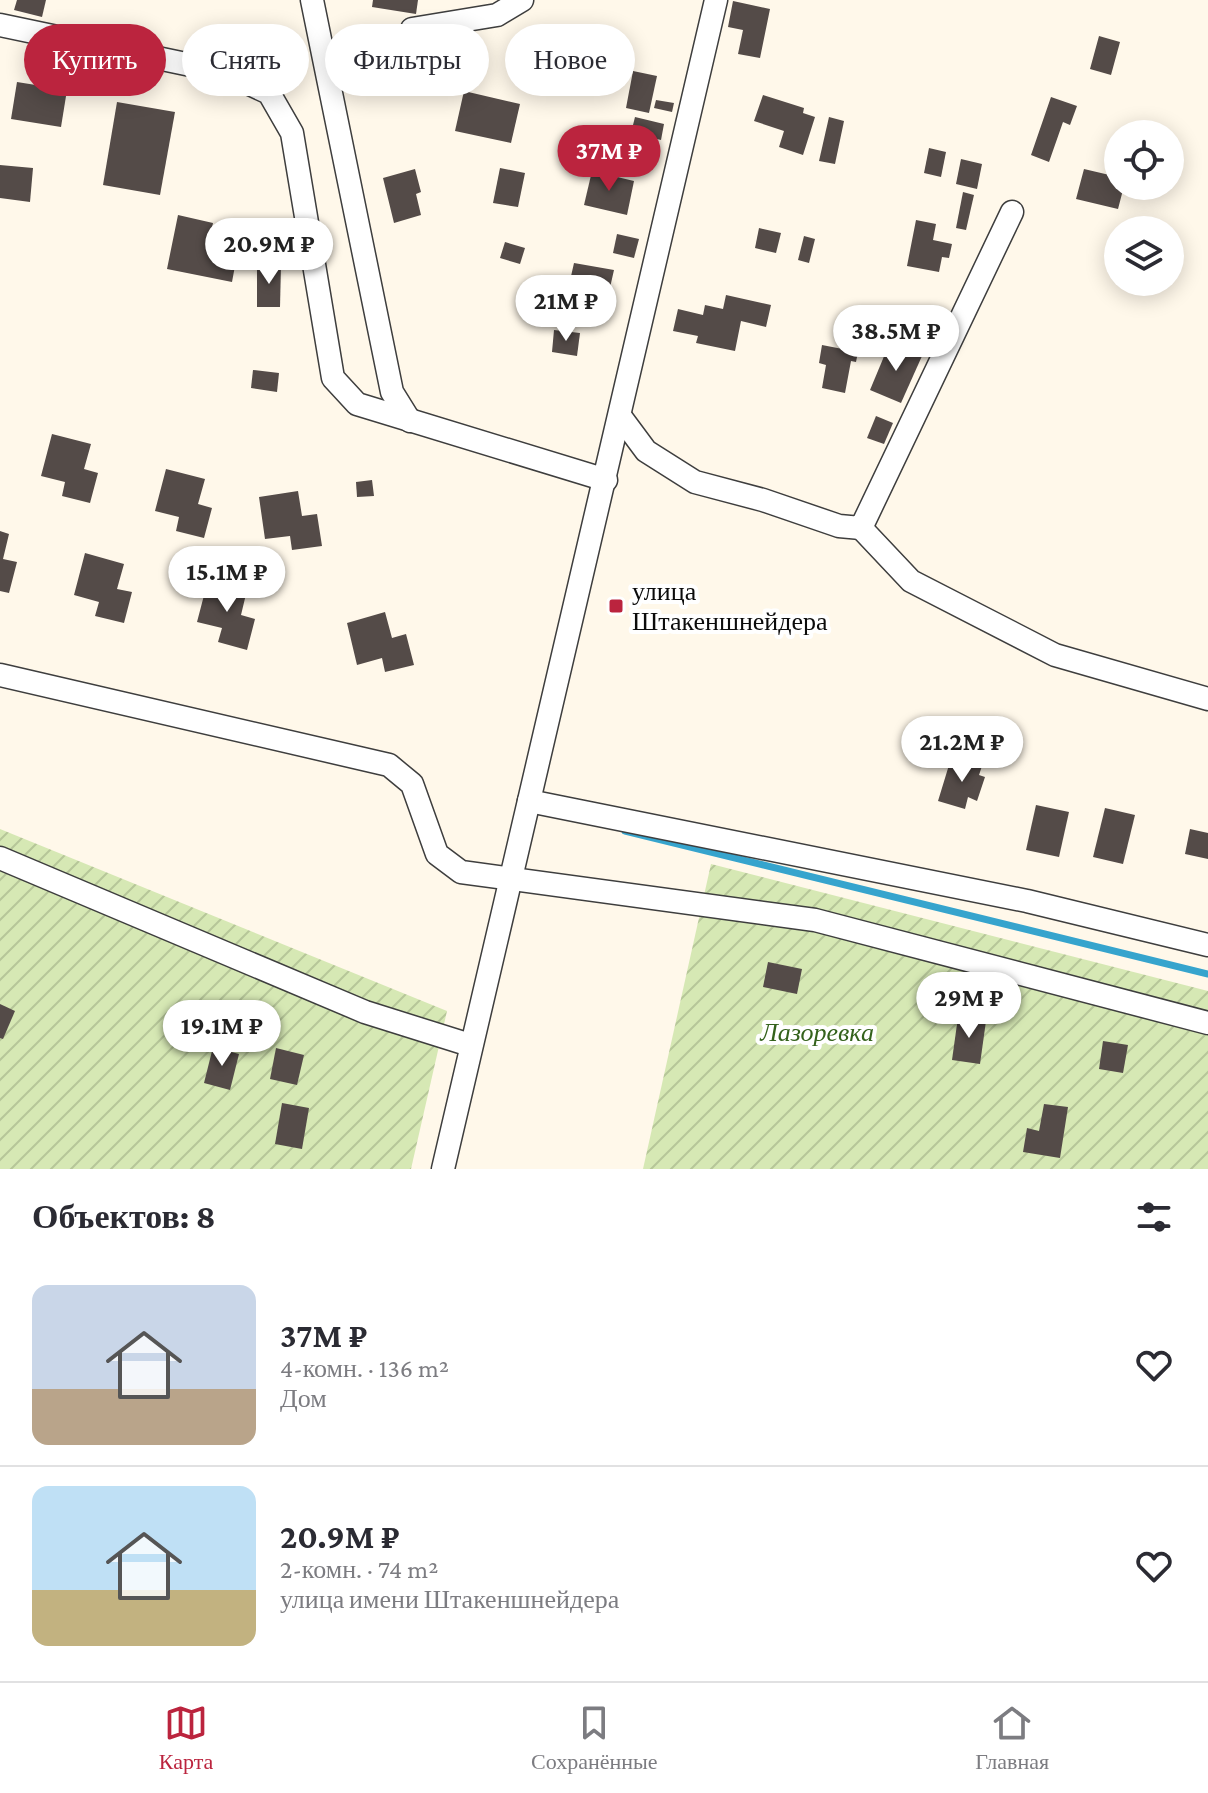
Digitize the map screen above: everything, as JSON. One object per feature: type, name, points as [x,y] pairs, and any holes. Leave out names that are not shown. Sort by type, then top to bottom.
[{"type":"street","points":[[312,0],[392,392],[400,417]]},
{"type":"street","points":[[442,24],[497,15],[522,0]]},
{"type":"street","points":[[443,1169],[606,480],[714,0]]},
{"type":"street","points":[[0,25],[224,72],[269,93],[292,133],[333,378],[357,404],[606,480]]},
{"type":"street","points":[[861,528],[1012,212]]},
{"type":"street","points":[[620,416],[646,451],[695,482],[763,500],[839,526],[861,528],[911,581],[1055,655],[1208,699]]},
{"type":"street","points":[[0,675],[389,765],[412,784],[437,854],[461,872],[815,920],[1208,1023]]},
{"type":"street","points":[[529,801],[1027,901],[1208,945]]},
{"type":"street","points":[[0,858],[365,1012],[470,1045]]},
{"type":"green space","points":[[0,829],[447,1011],[411,1169],[0,1169]]},
{"type":"green space","name":"Лазоревка","points":[[711,864],[1208,991],[1208,1169],[643,1169]]},
{"type":"building","points":[[17,0],[46,0],[42,17],[14,10]]},
{"type":"building","points":[[373,0],[418,0],[416,14],[372,7]]},
{"type":"building","points":[[733,1],[770,9],[760,58],[738,54],[743,30],[728,27]]},
{"type":"building","points":[[1099,36],[1120,42],[1111,75],[1090,69]]},
{"type":"building","points":[[635,71],[657,76],[649,113],[626,108],[628,96],[635,96]]},
{"type":"building","points":[[17,82],[24,83],[24,96],[66,96],[61,127],[11,119]]},
{"type":"building","points":[[763,95],[804,108],[803,113],[815,117],[803,155],[779,147],[784,131],[754,121]]},
{"type":"building","points":[[463,96],[486,96],[520,104],[511,143],[455,131]]},
{"type":"building","points":[[1051,97],[1077,106],[1070,125],[1063,122],[1049,162],[1031,155]]},
{"type":"building","points":[[656,100],[674,103],[672,112],[654,108]]},
{"type":"building","points":[[117,102],[175,112],[160,195],[103,185]]},
{"type":"building","points":[[635,117],[664,124],[661,140],[631,133]]},
{"type":"building","points":[[829,117],[844,121],[835,164],[819,161]]},
{"type":"building","points":[[929,148],[946,152],[941,177],[924,173]]},
{"type":"building","points":[[961,159],[982,164],[977,189],[956,184]]},
{"type":"building","points":[[0,165],[33,168],[30,202],[0,198]]},
{"type":"building","points":[[500,168],[525,173],[518,207],[493,203]]},
{"type":"building","points":[[415,169],[421,192],[416,194],[421,215],[394,223],[383,178]]},
{"type":"building","points":[[1084,169],[1104,174],[1104,200],[1120,200],[1118,209],[1076,199]]},
{"type":"building","points":[[592,171],[634,181],[627,215],[584,205]]},
{"type":"building","points":[[963,192],[974,195],[966,230],[956,228]]},
{"type":"building","points":[[178,215],[213,223],[208,249],[237,255],[232,282],[167,269]]},
{"type":"building","points":[[916,220],[936,224],[933,240],[952,244],[949,258],[942,257],[939,272],[907,266]]},
{"type":"building","points":[[759,228],[781,233],[776,253],[755,248]]},
{"type":"building","points":[[617,234],[639,239],[634,258],[613,253]]},
{"type":"building","points":[[804,236],[815,239],[809,263],[798,260]]},
{"type":"building","points":[[505,242],[525,248],[520,264],[500,258]]},
{"type":"building","points":[[574,263],[614,270],[609,292],[592,289],[591,296],[582,294],[583,287],[569,285]]},
{"type":"building","points":[[257,265],[281,265],[280,307],[257,307]]},
{"type":"building","points":[[726,295],[771,305],[766,327],[741,321],[735,351],[696,343],[698,336],[673,331],[678,309],[703,315],[705,305],[723,309]]},
{"type":"building","points":[[554,330],[580,333],[577,356],[552,352]]},
{"type":"building","points":[[890,342],[922,356],[901,403],[870,390]]},
{"type":"building","points":[[822,345],[858,352],[856,362],[851,361],[845,393],[822,388],[826,365],[819,363]]},
{"type":"building","points":[[253,370],[279,373],[277,392],[251,388]]},
{"type":"building","points":[[876,416],[893,423],[884,444],[867,438]]},
{"type":"building","points":[[52,434],[91,444],[84,469],[98,473],[90,503],[62,496],[65,482],[41,476]]},
{"type":"building","points":[[166,469],[205,479],[198,504],[212,508],[204,538],[176,531],[179,517],[155,511]]},
{"type":"building","points":[[372,480],[374,496],[357,497],[356,482]]},
{"type":"building","points":[[298,491],[302,516],[317,514],[322,546],[292,550],[290,536],[265,539],[259,497]]},
{"type":"building","points":[[0,531],[9,534],[3,559],[17,562],[9,593],[0,591]]},
{"type":"building","points":[[85,553],[124,564],[117,589],[132,592],[124,623],[95,616],[99,602],[74,595]]},
{"type":"building","points":[[208,580],[247,590],[241,615],[255,619],[247,650],[218,642],[222,628],[197,622]]},
{"type":"building","points":[[385,612],[392,638],[406,634],[414,665],[385,672],[382,658],[357,665],[347,623]]},
{"type":"building","points":[[960,758],[982,766],[979,775],[985,777],[977,801],[968,797],[965,809],[938,801],[949,765],[957,768]]},
{"type":"building","points":[[1036,805],[1069,812],[1059,857],[1026,850]]},
{"type":"building","points":[[1105,808],[1135,815],[1123,864],[1093,857]]},
{"type":"building","points":[[1190,829],[1208,833],[1208,859],[1185,854]]},
{"type":"building","points":[[768,962],[802,969],[797,994],[763,987]]},
{"type":"building","points":[[0,1004],[15,1011],[3,1039],[0,1038]]},
{"type":"building","points":[[958,1017],[986,1021],[980,1064],[952,1060]]},
{"type":"building","points":[[1103,1041],[1128,1045],[1123,1073],[1099,1069]]},
{"type":"building","points":[[213,1047],[239,1054],[230,1090],[204,1083]]},
{"type":"building","points":[[276,1048],[304,1055],[297,1085],[270,1079]]},
{"type":"building","points":[[282,1103],[309,1108],[302,1149],[275,1144]]},
{"type":"building","points":[[1044,1104],[1068,1107],[1060,1158],[1023,1152],[1027,1128],[1039,1131]]},
{"type":"waterway","points":[[625,831],[1208,974]]},
{"type":"place","name":"улица Штакеншнейдера","points":[[616,606]]}]
